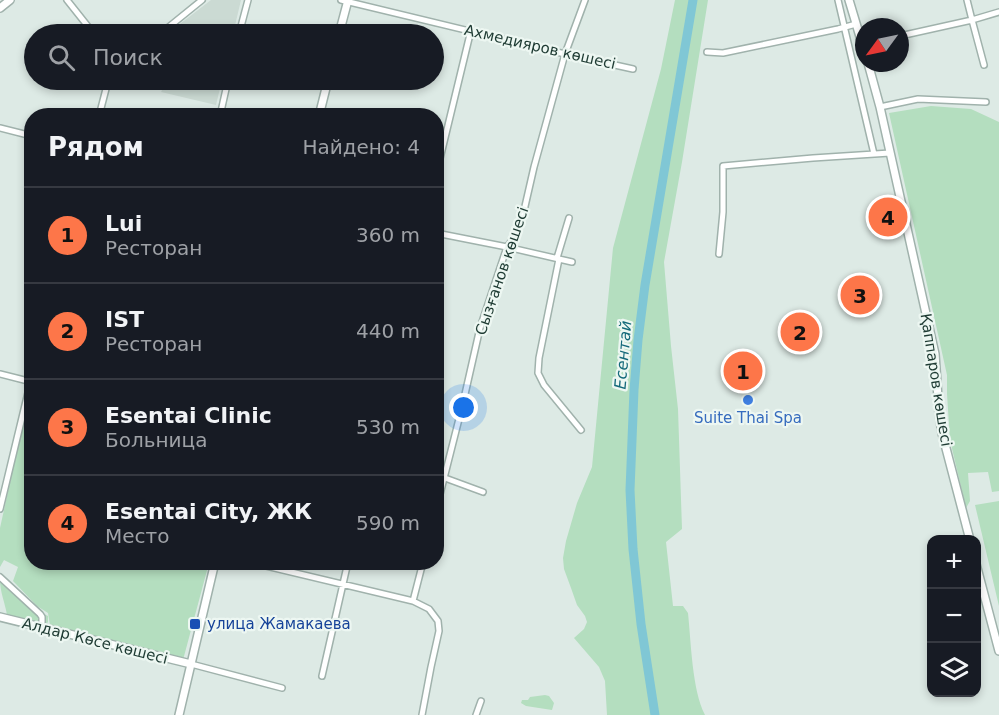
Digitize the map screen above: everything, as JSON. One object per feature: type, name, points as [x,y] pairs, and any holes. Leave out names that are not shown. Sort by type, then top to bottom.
[{"type":"street","points":[[0,8],[10,0]]},
{"type":"street","points":[[66,0],[86,24]]},
{"type":"street","points":[[172,24],[202,0]]},
{"type":"street","points":[[242,24],[248,0]]},
{"type":"street","points":[[341,24],[346,0]]},
{"type":"street","name":"Ахмедияров көшесі","points":[[346,0],[633,69]]},
{"type":"street","name":"Сызғанов көшесі","points":[[444,482],[480,327],[507,247],[515,236],[523,215],[565,54],[585,0]]},
{"type":"street","points":[[838,0],[874,154]]},
{"type":"street","points":[[849,0],[855,21]]},
{"type":"street","points":[[967,0],[984,65]]},
{"type":"street","points":[[909,34],[999,12]]},
{"type":"street","points":[[707,52],[723,53],[855,24]]},
{"type":"street","points":[[444,142],[471,30]]},
{"type":"street","name":"Қаппаров көшесі","points":[[870,72],[935,354],[942,433],[969,535]]},
{"type":"street","points":[[101,108],[106,90]]},
{"type":"street","points":[[222,108],[226,90]]},
{"type":"street","points":[[321,108],[326,90]]},
{"type":"street","points":[[879,106],[918,99],[986,102]]},
{"type":"street","points":[[0,128],[24,134]]},
{"type":"street","points":[[719,254],[723,212],[723,166],[890,153]]},
{"type":"street","points":[[569,218],[558,259],[538,374],[544,385],[581,430]]},
{"type":"street","points":[[444,235],[572,262]]},
{"type":"street","points":[[0,374],[24,378]]},
{"type":"street","points":[[0,509],[24,408]]},
{"type":"street","points":[[445,478],[483,492]]},
{"type":"street","points":[[179,715],[213,570]]},
{"type":"street","points":[[282,570],[412,601],[429,609],[438,621],[439,631],[422,715]]},
{"type":"street","points":[[322,676],[347,570]]},
{"type":"street","points":[[412,601],[421,570]]},
{"type":"street","points":[[0,577],[40,614],[42,627]]},
{"type":"street","points":[[981,583],[999,651]]},
{"type":"street","name":"Алдар Көсе көшесі","points":[[0,617],[191,664]]},
{"type":"street","points":[[191,664],[282,688]]},
{"type":"street","points":[[477,715],[481,701]]},
{"type":"shaded area","points":[[211,0],[241,0],[235,24],[180,24]]},
{"type":"shaded area","points":[[162,90],[220,90],[216,105],[161,92]]},
{"type":"green space","points":[[675,0],[708,0],[664,262],[678,409],[682,529],[666,542],[673,606],[683,606],[688,613],[697,692],[705,715],[607,715],[605,681],[599,667],[574,638],[584,629],[587,622],[577,605],[564,569],[563,558],[577,503],[592,467],[613,248],[661,69]]},
{"type":"green space","points":[[931,106],[971,109],[999,122],[999,491],[992,492],[988,472],[968,473],[970,501],[966,508],[950,440],[947,375],[889,113]]},
{"type":"green space","points":[[24,419],[24,570],[207,570],[183,660],[50,625],[48,613],[37,606],[13,581],[18,567],[4,560],[0,567],[0,528]]},
{"type":"green space","points":[[999,501],[999,606],[975,505]]},
{"type":"green space","points":[[0,580],[36,610],[48,616],[45,626],[7,615]]},
{"type":"green space","points":[[549,696],[554,703],[552,710],[526,706],[521,703],[522,700],[528,700],[530,697]]},
{"type":"waterway","name":"Есентай","points":[[655,715],[641,624],[633,549],[630,490],[634,390],[645,285],[693,0]]},
{"type":"place","name":"Esentai City, ЖК","points":[[888,217]]},
{"type":"place","name":"Esentai Clinic","points":[[860,295]]},
{"type":"place","name":"IST","points":[[800,332]]},
{"type":"place","name":"Lui","points":[[743,371]]},
{"type":"place","name":"Suite Thai Spa","points":[[748,400]]},
{"type":"place","name":"улица Жамакаева","points":[[195,624]]}]
